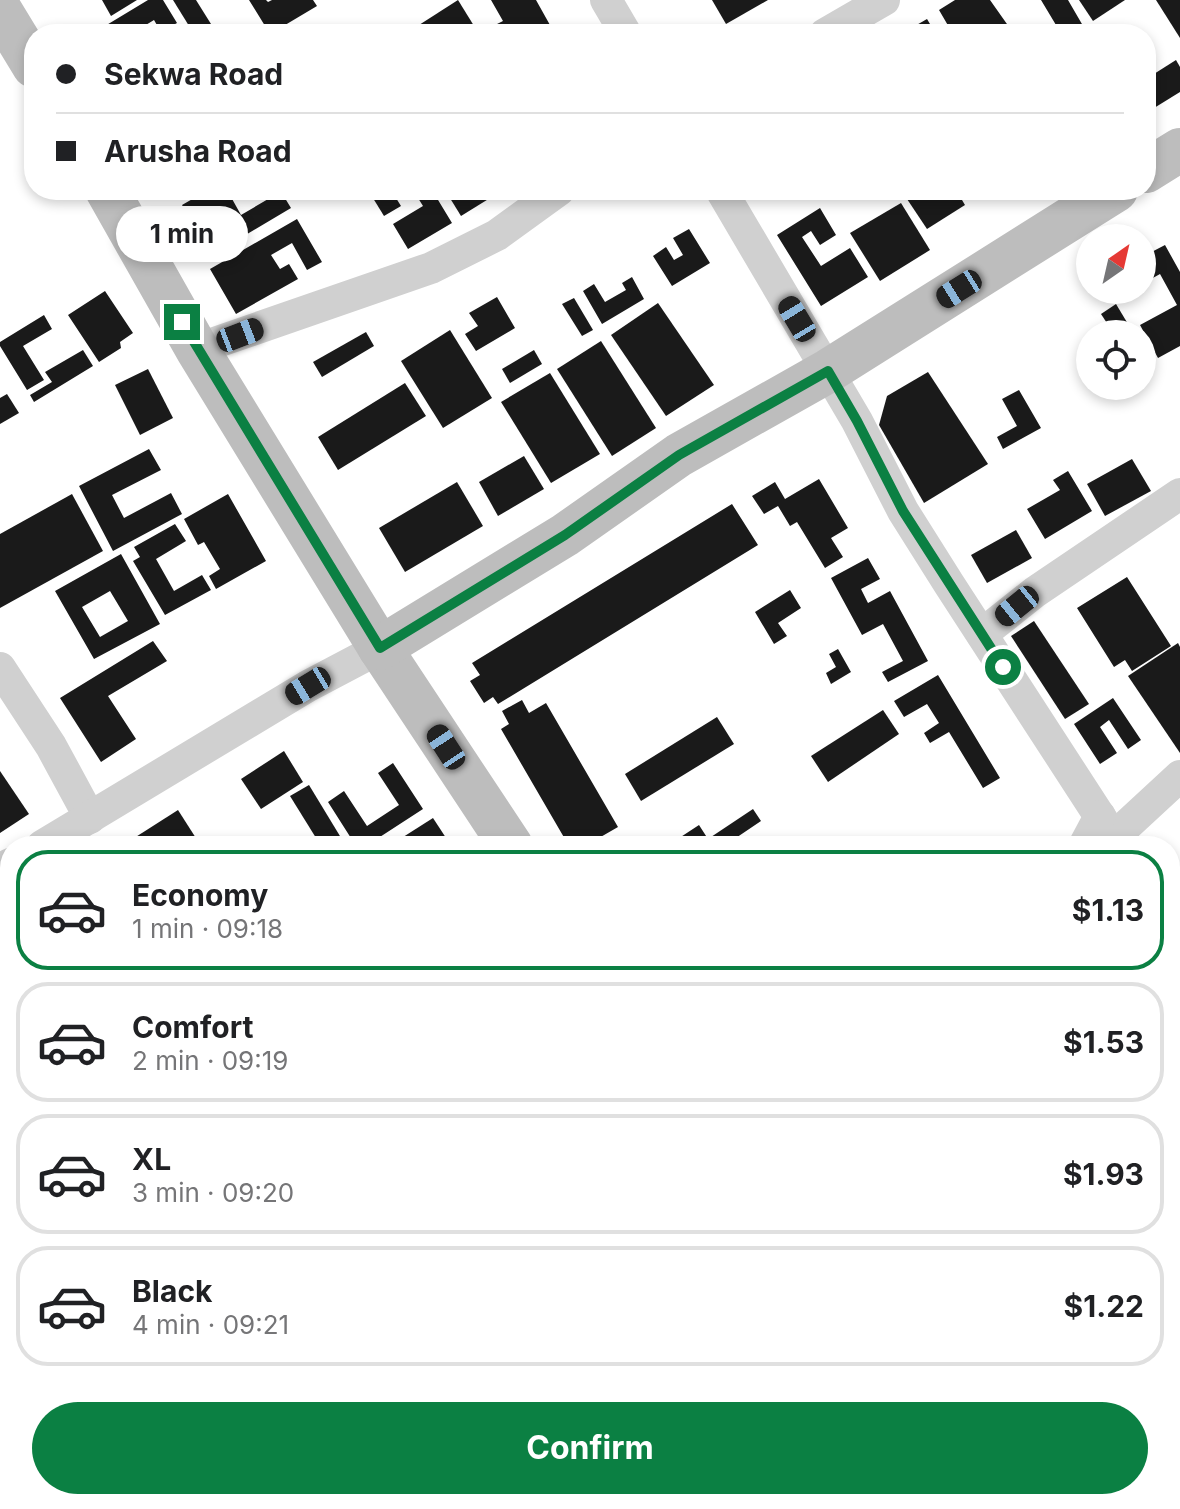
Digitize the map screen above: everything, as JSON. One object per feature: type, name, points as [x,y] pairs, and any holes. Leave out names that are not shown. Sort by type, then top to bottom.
[{"type":"street","points":[[606,0],[620,24]]},
{"type":"street","points":[[842,24],[884,0]]},
{"type":"street","points":[[0,10],[24,50]]},
{"type":"street","points":[[1156,165],[1180,150]]},
{"type":"street","points":[[113,200],[197,349],[380,648],[504,836]]},
{"type":"street","points":[[197,349],[431,268],[497,235],[545,200]]},
{"type":"street","points":[[727,200],[857,421],[903,511],[982,634],[1104,836],[1180,776]]},
{"type":"street","points":[[59,836],[308,686],[380,648],[565,535],[679,455],[828,371],[1100,200]]},
{"type":"street","points":[[982,634],[1035,592],[1180,494]]},
{"type":"street","points":[[0,668],[51,746],[90,818]]},
{"type":"building","points":[[102,0],[137,0],[111,16]]},
{"type":"building","points":[[148,0],[163,0],[177,23],[156,24],[154,20],[147,24],[108,24]]},
{"type":"building","points":[[173,0],[196,0],[211,24],[188,24]]},
{"type":"building","points":[[249,0],[313,0],[317,6],[287,24],[264,24]]},
{"type":"building","points":[[458,0],[473,24],[421,24]]},
{"type":"building","points":[[491,0],[536,0],[549,24],[497,24],[503,21]]},
{"type":"building","points":[[712,0],[768,0],[726,24]]},
{"type":"building","points":[[955,0],[990,0],[1007,24],[947,24],[939,10]]},
{"type":"building","points":[[1041,0],[1068,0],[1082,24],[1055,24]]},
{"type":"building","points":[[1079,0],[1125,0],[1093,21]]},
{"type":"building","points":[[1156,0],[1180,0],[1180,38]]},
{"type":"building","points":[[1176,60],[1180,67],[1180,92],[1156,107],[1156,73]]},
{"type":"building","points":[[191,200],[233,200],[241,215],[266,200],[286,200],[291,208],[212,255],[182,205]]},
{"type":"building","points":[[374,200],[397,200],[401,206],[384,216]]},
{"type":"building","points":[[419,200],[438,200],[452,223],[408,249],[393,224],[423,206]]},
{"type":"building","points":[[451,200],[487,200],[461,216]]},
{"type":"building","points":[[908,200],[962,200],[965,205],[927,229]]},
{"type":"building","points":[[901,203],[930,250],[880,281],[850,233]]},
{"type":"building","points":[[820,208],[836,235],[820,245],[811,231],[802,237],[821,266],[850,248],[868,277],[821,306],[777,235]]},
{"type":"building","points":[[297,219],[322,262],[307,270],[292,243],[271,255],[280,269],[289,264],[298,279],[236,314],[210,269]]},
{"type":"building","points":[[689,229],[710,263],[672,286],[653,256],[666,247],[674,260],[683,255],[673,238]]},
{"type":"building","points":[[1165,245],[1180,272],[1180,346],[1158,358],[1156,320],[1149,320],[1177,305],[1160,274],[1156,276],[1156,250]]},
{"type":"building","points":[[632,277],[644,299],[602,324],[583,291],[594,284],[605,302],[626,290],[622,283]]},
{"type":"building","points":[[105,291],[133,333],[120,342],[121,348],[99,362],[68,315]]},
{"type":"building","points":[[497,297],[515,328],[476,351],[465,334],[478,326],[469,313]]},
{"type":"building","points":[[574,298],[593,330],[582,336],[562,304]]},
{"type":"building","points":[[658,303],[714,385],[666,416],[611,335]]},
{"type":"building","points":[[1116,304],[1126,320],[1105,320],[1101,314]]},
{"type":"building","points":[[44,315],[52,329],[23,346],[44,380],[27,390],[0,342]]},
{"type":"building","points":[[450,330],[492,398],[443,428],[401,361]]},
{"type":"building","points":[[366,332],[374,346],[322,377],[313,362]]},
{"type":"building","points":[[601,341],[656,428],[612,456],[557,369]]},
{"type":"building","points":[[83,350],[93,366],[34,402],[30,395],[52,382],[45,372]]},
{"type":"building","points":[[534,350],[542,364],[510,383],[502,369]]},
{"type":"building","points":[[148,369],[173,418],[140,435],[115,385]]},
{"type":"building","points":[[928,372],[988,464],[924,503],[879,425],[887,396]]},
{"type":"building","points":[[550,373],[600,454],[551,483],[501,402]]},
{"type":"building","points":[[405,383],[426,416],[338,470],[318,437]]},
{"type":"building","points":[[1019,390],[1041,428],[1003,449],[997,437],[1017,426],[1002,399]]},
{"type":"building","points":[[7,394],[19,413],[0,424],[0,398]]},
{"type":"building","points":[[149,449],[161,470],[112,495],[124,518],[171,493],[182,514],[113,551],[79,486]]},
{"type":"building","points":[[524,456],[544,489],[498,516],[479,482]]},
{"type":"building","points":[[1132,459],[1151,491],[1105,516],[1087,484]]},
{"type":"building","points":[[1068,471],[1092,511],[1045,539],[1027,509],[1060,490],[1053,480]]},
{"type":"building","points":[[819,479],[848,528],[831,538],[843,557],[825,568],[797,522],[790,526],[778,506],[764,514],[752,496],[775,482],[785,499]]},
{"type":"building","points":[[457,482],[483,526],[405,572],[379,528]]},
{"type":"building","points":[[72,494],[103,551],[0,608],[0,534]]},
{"type":"building","points":[[228,494],[266,561],[216,589],[209,576],[220,569],[204,542],[198,545],[184,519]]},
{"type":"building","points":[[732,504],[758,545],[498,704],[493,697],[484,703],[470,681],[480,675],[472,663]]},
{"type":"building","points":[[175,524],[186,541],[156,559],[174,591],[202,575],[211,590],[165,615],[133,561],[140,557],[134,547]]},
{"type":"building","points":[[1016,530],[1032,558],[987,583],[971,555]]},
{"type":"building","points":[[121,554],[160,624],[94,659],[55,591]],"holes":[[[110,591],[128,621],[100,637],[82,607]]]},
{"type":"building","points":[[868,558],[880,579],[861,589],[868,603],[890,591],[928,661],[888,682],[882,672],[903,661],[883,624],[862,635],[831,578]]},
{"type":"building","points":[[1127,577],[1171,646],[1132,671],[1125,660],[1114,667],[1077,608]]},
{"type":"building","points":[[790,590],[801,608],[778,623],[787,636],[774,644],[755,612]]},
{"type":"building","points":[[1034,621],[1089,704],[1065,719],[1011,636]]},
{"type":"building","points":[[153,641],[167,661],[108,696],[136,739],[101,762],[60,698]]},
{"type":"building","points":[[1178,643],[1180,647],[1180,753],[1128,676]]},
{"type":"building","points":[[838,649],[851,672],[831,684],[826,673],[836,667],[829,654]]},
{"type":"building","points":[[938,675],[1000,778],[983,788],[949,732],[930,743],[924,733],[939,723],[927,704],[904,717],[894,701]]},
{"type":"building","points":[[1113,698],[1141,740],[1128,749],[1109,720],[1100,727],[1117,753],[1100,764],[1074,724]]},
{"type":"building","points":[[522,700],[529,713],[546,703],[618,827],[602,836],[563,836],[501,729],[509,724],[502,711]]},
{"type":"building","points":[[883,710],[899,734],[828,782],[811,756]]},
{"type":"building","points":[[717,717],[734,744],[641,801],[625,774]]},
{"type":"building","points":[[284,751],[303,782],[261,809],[241,779]]},
{"type":"building","points":[[393,763],[423,809],[381,836],[350,836],[328,802],[344,791],[367,826],[399,805],[378,773]]},
{"type":"building","points":[[0,771],[29,814],[0,833]]},
{"type":"building","points":[[309,785],[340,836],[315,836],[290,796]]},
{"type":"building","points":[[753,809],[761,821],[739,836],[712,836]]},
{"type":"building","points":[[178,810],[195,836],[137,836]]},
{"type":"building","points":[[433,818],[445,836],[405,836]]},
{"type":"building","points":[[699,825],[706,836],[682,836]]},
{"type":"route","points":[[182,322],[380,648],[565,535],[679,455],[828,371],[903,511],[1003,667]]}]
